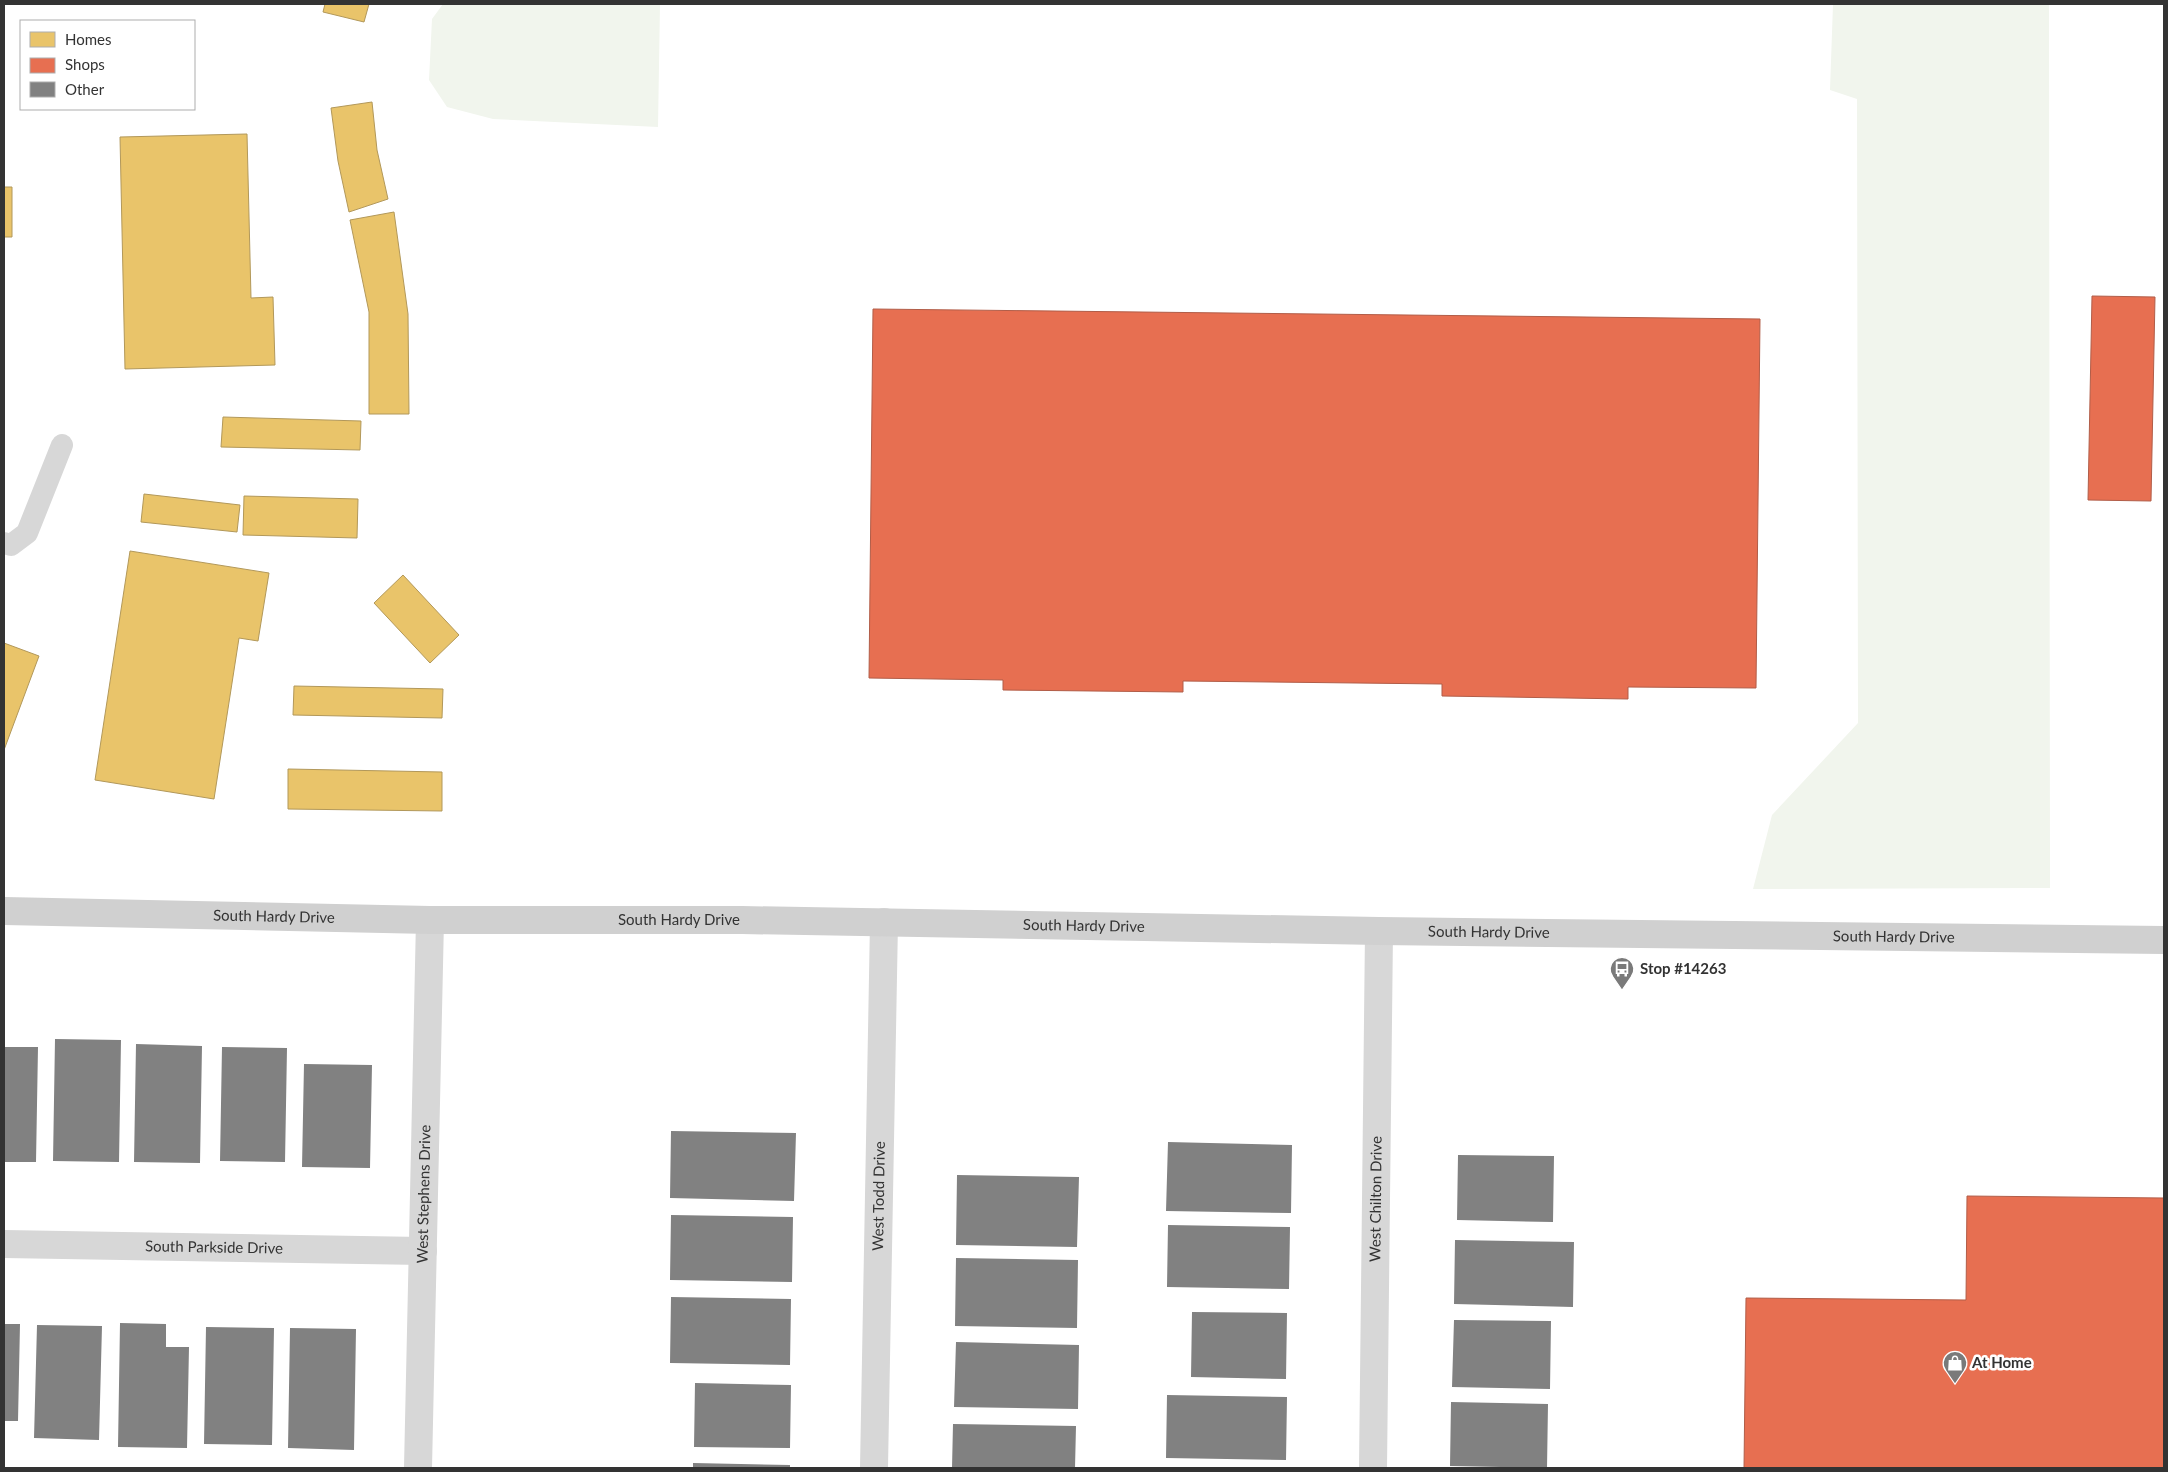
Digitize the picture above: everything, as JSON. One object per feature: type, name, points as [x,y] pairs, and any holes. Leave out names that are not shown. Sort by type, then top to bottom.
[{"type":"street","name":"South Hardy Drive","points":[[4,911],[430,920],[742,920],[1379,931],[2164,940]]},
{"type":"street","name":"West Stephens Drive","points":[[418,1468],[430,920]]},
{"type":"street","name":"West Todd Drive","points":[[874,1468],[884,922]]},
{"type":"street","name":"West Chilton Drive","points":[[1373,1468],[1379,931]]},
{"type":"street","name":"South Parkside Drive","points":[[4,1244],[423,1251]]},
{"type":"lane","points":[[4,543],[11,545],[28,533],[62,446]]},
{"type":"shaded area","points":[[443,4],[660,4],[658,127],[493,119],[447,107],[429,80],[432,19]]},
{"type":"shaded area","points":[[1833,4],[2049,4],[2050,888],[1753,889],[1772,815],[1858,723],[1857,99],[1830,90]]},
{"type":"building: Homes","points":[[325,4],[369,4],[364,22],[323,12]]},
{"type":"building: Homes","points":[[372,102],[377,150],[388,199],[349,212],[338,161],[331,108]]},
{"type":"building: Homes","points":[[247,134],[251,298],[273,297],[275,365],[125,369],[120,137]]},
{"type":"building: Homes","points":[[4,187],[12,187],[12,237],[4,237]]},
{"type":"building: Homes","points":[[394,212],[408,314],[409,414],[369,414],[369,312],[350,220]]},
{"type":"building: Homes","points":[[223,417],[361,421],[360,450],[221,447]]},
{"type":"building: Homes","points":[[144,494],[240,505],[237,532],[141,522]]},
{"type":"building: Homes","points":[[244,496],[358,499],[357,538],[243,535]]},
{"type":"building: Homes","points":[[130,551],[269,573],[258,641],[239,638],[214,799],[95,780]]},
{"type":"building: Homes","points":[[403,575],[459,635],[430,663],[374,603]]},
{"type":"building: Homes","points":[[4,643],[39,656],[4,750]]},
{"type":"building: Homes","points":[[294,686],[443,689],[442,718],[293,715]]},
{"type":"building: Homes","points":[[288,769],[442,772],[442,811],[288,809]]},
{"type":"building: Shops","points":[[2092,296],[2155,297],[2151,501],[2088,500]]},
{"type":"building: Shops","points":[[873,309],[1760,319],[1756,688],[1628,687],[1628,699],[1442,696],[1442,684],[1183,681],[1183,692],[1003,690],[1003,680],[869,678]]},
{"type":"building: Shops","name":"At Home","points":[[1967,1196],[2164,1198],[2164,1468],[1744,1468],[1746,1298],[1966,1300]]},
{"type":"building: Other","points":[[55,1039],[121,1040],[119,1162],[53,1161]]},
{"type":"building: Other","points":[[136,1044],[202,1046],[200,1163],[134,1162]]},
{"type":"building: Other","points":[[4,1047],[38,1047],[36,1162],[4,1162]]},
{"type":"building: Other","points":[[222,1047],[287,1048],[285,1162],[220,1161]]},
{"type":"building: Other","points":[[304,1064],[372,1065],[370,1168],[302,1167]]},
{"type":"building: Other","points":[[671,1131],[796,1133],[794,1201],[670,1198]]},
{"type":"building: Other","points":[[1168,1142],[1292,1145],[1291,1213],[1166,1211]]},
{"type":"building: Other","points":[[1458,1155],[1554,1156],[1553,1222],[1457,1220]]},
{"type":"building: Other","points":[[957,1175],[1079,1177],[1077,1247],[956,1245]]},
{"type":"building: Other","points":[[671,1215],[793,1217],[792,1282],[670,1280]]},
{"type":"building: Other","points":[[1168,1225],[1290,1227],[1289,1289],[1167,1287]]},
{"type":"building: Other","points":[[1455,1240],[1574,1242],[1573,1307],[1454,1304]]},
{"type":"building: Other","points":[[956,1258],[1078,1260],[1077,1328],[955,1326]]},
{"type":"building: Other","points":[[671,1297],[791,1299],[790,1365],[670,1363]]},
{"type":"building: Other","points":[[1192,1312],[1287,1313],[1286,1379],[1191,1377]]},
{"type":"building: Other","points":[[1454,1320],[1551,1321],[1550,1389],[1452,1387]]},
{"type":"building: Other","points":[[120,1323],[166,1324],[166,1347],[189,1347],[187,1448],[118,1447]]},
{"type":"building: Other","points":[[4,1324],[20,1324],[18,1421],[4,1421]]},
{"type":"building: Other","points":[[37,1325],[102,1326],[99,1440],[34,1438]]},
{"type":"building: Other","points":[[206,1327],[274,1328],[272,1445],[204,1444]]},
{"type":"building: Other","points":[[290,1328],[356,1329],[354,1450],[288,1448]]},
{"type":"building: Other","points":[[956,1342],[1079,1345],[1078,1409],[954,1407]]},
{"type":"building: Other","points":[[695,1383],[791,1385],[790,1448],[694,1447]]},
{"type":"building: Other","points":[[1167,1395],[1287,1397],[1286,1460],[1166,1458]]},
{"type":"building: Other","points":[[1451,1402],[1548,1404],[1547,1468],[1450,1466]]},
{"type":"building: Other","points":[[953,1424],[1076,1426],[1075,1468],[952,1468]]},
{"type":"building: Other","points":[[693,1463],[790,1465],[790,1468],[693,1468]]},
{"type":"place","name":"Stop #14263","points":[[1622,990]]},
{"type":"place","name":"At Home","points":[[1955,1384]]}]
